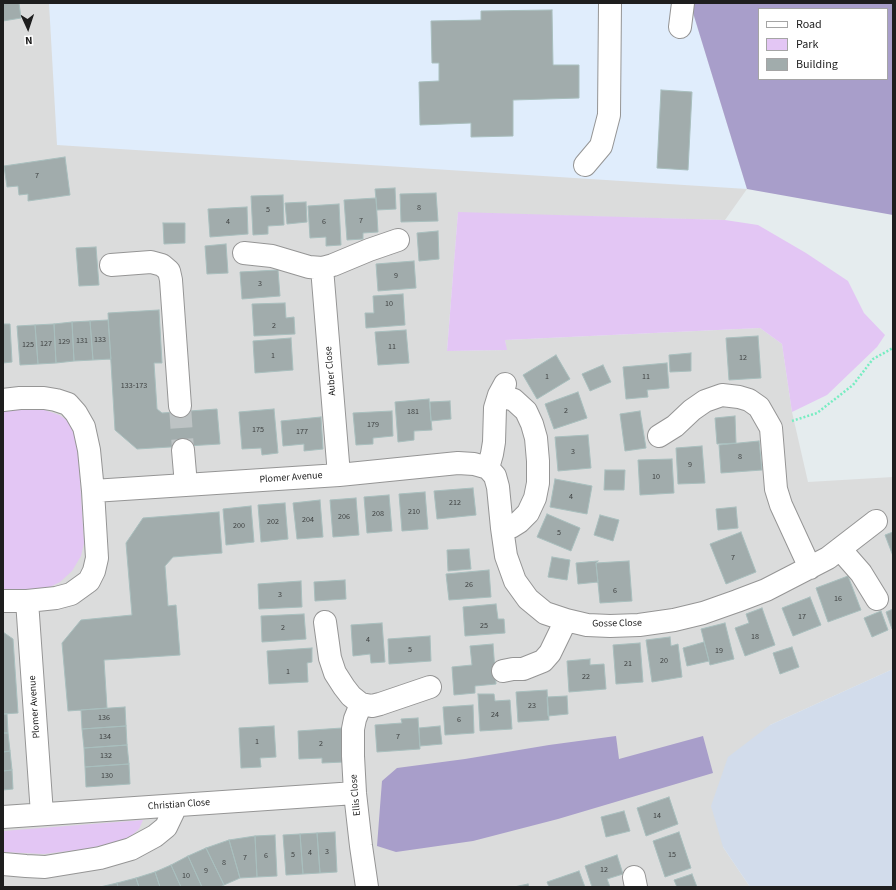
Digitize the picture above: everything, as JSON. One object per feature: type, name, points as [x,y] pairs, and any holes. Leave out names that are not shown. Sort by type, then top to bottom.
[{"type":"street","points":[[585,165],[601,146],[609,115],[610,3]]},
{"type":"street","points":[[680,27],[683,3]]},
{"type":"street","points":[[244,253],[272,256],[309,267],[322,268],[334,265],[369,250],[398,240]]},
{"type":"street","points":[[111,265],[151,262],[162,265],[169,271],[171,280],[180,406]]},
{"type":"street","name":"Auber Close","points":[[322,268],[339,475]]},
{"type":"street","points":[[488,468],[492,454],[495,408],[502,390],[526,411],[536,438],[538,461],[538,483],[535,498],[528,513],[520,522],[511,527],[502,528]]},
{"type":"street","points":[[659,436],[675,426],[692,410],[705,401],[722,395],[749,400],[759,407],[771,428],[776,490],[781,505],[810,568]]},
{"type":"street","points":[[3,400],[20,398],[44,398],[56,400],[68,404],[76,413],[84,427],[89,450],[97,558],[94,571],[88,581],[70,594],[56,598],[27,601],[3,601]]},
{"type":"street","points":[[183,450],[186,485]]},
{"type":"street","name":"Plomer Avenue","points":[[93,491],[339,475],[458,463],[474,464],[488,468]]},
{"type":"street","name":"Gosse Close","points":[[488,468],[495,476],[498,487],[506,556],[515,581],[528,599],[545,613],[587,625],[639,625],[674,620],[703,613],[737,601],[766,590],[828,558],[876,521]]},
{"type":"street","points":[[840,549],[861,573],[878,599]]},
{"type":"street","name":"Plomer Avenue","points":[[27,601],[42,814]]},
{"type":"street","points":[[502,671],[523,669],[543,661],[550,653],[566,620]]},
{"type":"street","points":[[325,622],[330,658],[335,673],[347,692],[361,704],[372,706],[430,687]]},
{"type":"street","name":"Ellis Close","points":[[361,704],[353,729],[354,793],[367,887]]},
{"type":"street","name":"Christian Close","points":[[3,817],[354,793]]},
{"type":"street","points":[[3,864],[45,867],[100,858],[131,849],[155,836],[166,827],[176,806]]},
{"type":"path","points":[[771,428],[817,413],[853,385],[873,359],[893,348]]},
{"type":"shaded area","points":[[3,3],[690,3],[747,189],[725,220],[458,213],[447,351],[506,350],[505,340],[760,328],[782,344],[792,412],[808,482],[893,477],[893,669],[770,725],[723,847],[750,887],[3,887]]},
{"type":"shaded area","points":[[49,3],[690,3],[747,189],[57,145]]},
{"type":"shaded area","points":[[690,3],[893,3],[893,215],[747,189]]},
{"type":"shaded area","points":[[893,669],[893,887],[750,887],[723,847],[711,806],[728,757],[770,725]]},
{"type":"shaded area","points":[[616,736],[619,759],[703,736],[713,773],[558,819],[473,841],[396,852],[377,846],[382,781],[397,768]]},
{"type":"green space","points":[[458,212],[725,220],[758,225],[806,253],[848,281],[864,313],[885,335],[877,347],[827,395],[792,412],[782,344],[760,328],[505,340],[507,350],[447,351]]},
{"type":"green space","points":[[42,409],[59,415],[67,420],[72,429],[76,438],[78,450],[84,543],[81,556],[72,571],[60,582],[48,588],[13,591],[3,589],[3,410]]},
{"type":"green space","points":[[143,820],[139,829],[131,836],[117,842],[85,849],[44,854],[3,852],[3,831]]},
{"type":"building","points":[[3,3],[19,3],[21,18],[3,21]]},
{"type":"building","points":[[552,10],[553,65],[579,65],[579,98],[513,100],[513,136],[471,137],[471,123],[420,125],[419,82],[439,81],[439,63],[432,63],[431,21],[481,20],[481,11]]},
{"type":"building","points":[[661,90],[692,92],[688,170],[657,168]]},
{"type":"building","points":[[65,157],[70,195],[28,201],[28,194],[19,195],[18,186],[7,187],[4,166]]},
{"type":"building","points":[[395,188],[396,209],[377,210],[375,189]]},
{"type":"building","points":[[436,193],[438,221],[401,222],[400,194]]},
{"type":"building","points":[[283,195],[284,225],[268,226],[268,234],[253,235],[251,196]]},
{"type":"building","points":[[376,198],[378,232],[363,233],[363,239],[347,240],[344,200]]},
{"type":"building","points":[[306,202],[307,222],[287,224],[285,203]]},
{"type":"building","points":[[339,204],[341,245],[326,246],[326,237],[310,238],[308,206]]},
{"type":"building","points":[[247,207],[248,234],[210,237],[208,209]]},
{"type":"building","points":[[163,223],[185,223],[185,243],[164,244]]},
{"type":"building","points":[[438,231],[439,259],[419,261],[417,233]]},
{"type":"building","points":[[226,244],[228,273],[207,274],[205,246]]},
{"type":"building","points":[[96,247],[99,285],[79,286],[76,248]]},
{"type":"building","points":[[414,261],[416,288],[378,291],[376,264]]},
{"type":"building","points":[[278,270],[280,296],[242,299],[240,272]]},
{"type":"building","points":[[403,294],[405,325],[366,328],[365,313],[374,313],[373,296]]},
{"type":"building","points":[[285,303],[286,318],[294,317],[295,334],[254,336],[252,304]]},
{"type":"building","points":[[159,310],[162,363],[154,363],[157,409],[162,413],[217,409],[220,444],[137,449],[115,430],[108,313]]},
{"type":"building","points":[[108,320],[111,359],[93,360],[90,321]]},
{"type":"building","points":[[90,321],[93,360],[74,361],[72,322]]},
{"type":"building","points":[[72,322],[74,361],[56,363],[54,324]]},
{"type":"building","points":[[3,324],[10,324],[12,362],[3,363]]},
{"type":"building","points":[[54,324],[56,363],[38,364],[35,325]]},
{"type":"building","points":[[35,325],[38,364],[20,365],[17,326]]},
{"type":"building","points":[[406,330],[409,363],[378,365],[375,332]]},
{"type":"building","points":[[758,336],[761,378],[729,380],[726,338]]},
{"type":"building","points":[[291,338],[293,370],[255,373],[253,341]]},
{"type":"building","points":[[691,353],[691,371],[670,372],[669,355]]},
{"type":"building","points":[[556,355],[570,379],[537,399],[523,375]]},
{"type":"building","points":[[667,363],[669,388],[647,390],[648,397],[626,399],[623,367]]},
{"type":"building","points":[[603,365],[611,382],[590,391],[582,374]]},
{"type":"building","points":[[578,392],[587,418],[554,429],[545,404]]},
{"type":"building","points":[[429,399],[432,430],[414,431],[414,440],[398,442],[395,402]]},
{"type":"building","points":[[450,401],[451,419],[431,421],[430,402]]},
{"type":"building","points":[[274,409],[278,453],[262,455],[261,448],[242,449],[239,412]]},
{"type":"building","points":[[392,411],[393,436],[373,438],[373,444],[356,445],[353,413]]},
{"type":"building","points":[[640,411],[646,448],[625,451],[620,414]]},
{"type":"building","points":[[735,416],[736,443],[717,444],[715,418]]},
{"type":"building","points":[[321,417],[323,449],[304,451],[304,444],[283,446],[281,421]]},
{"type":"building","points":[[588,435],[591,468],[558,471],[555,437]]},
{"type":"building","points":[[759,441],[762,470],[721,473],[719,445]]},
{"type":"building","points":[[702,446],[705,483],[678,484],[676,448]]},
{"type":"building","points":[[672,459],[674,493],[640,495],[638,460]]},
{"type":"building","points":[[605,470],[625,470],[624,490],[604,490]]},
{"type":"building","points":[[555,479],[592,486],[587,514],[550,507]]},
{"type":"building","points":[[473,488],[476,515],[437,519],[434,491]]},
{"type":"building","points":[[425,492],[428,529],[402,531],[399,494]]},
{"type":"building","points":[[389,495],[392,531],[367,533],[364,497]]},
{"type":"building","points":[[356,498],[359,535],[333,537],[330,500]]},
{"type":"building","points":[[320,500],[323,537],[297,539],[293,503]]},
{"type":"building","points":[[285,503],[288,539],[261,542],[258,505]]},
{"type":"building","points":[[251,506],[254,542],[226,545],[223,509]]},
{"type":"building","points":[[736,507],[738,528],[718,530],[716,509]]},
{"type":"building","points":[[219,512],[222,553],[173,557],[165,566],[168,606],[176,605],[180,655],[104,660],[107,708],[68,711],[62,643],[81,620],[132,615],[126,543],[143,518]]},
{"type":"building","points":[[547,514],[580,528],[571,551],[537,537]]},
{"type":"building","points":[[600,515],[619,520],[613,541],[594,535]]},
{"type":"building","points":[[741,532],[756,572],[726,584],[710,544]]},
{"type":"building","points":[[893,532],[893,556],[885,535]]},
{"type":"building","points":[[469,549],[471,569],[448,571],[447,550]]},
{"type":"building","points":[[552,557],[570,560],[567,580],[548,577]]},
{"type":"building","points":[[598,561],[596,563],[598,582],[578,584],[576,563]]},
{"type":"building","points":[[629,561],[632,601],[600,603],[596,563]]},
{"type":"building","points":[[489,570],[491,597],[449,600],[446,574]]},
{"type":"building","points":[[848,576],[861,610],[828,622],[816,588]]},
{"type":"building","points":[[345,580],[346,599],[315,601],[314,582]]},
{"type":"building","points":[[301,581],[302,607],[259,609],[258,584]]},
{"type":"building","points":[[810,597],[821,625],[793,636],[782,608]]},
{"type":"building","points":[[496,604],[498,619],[504,619],[505,633],[465,636],[463,607]]},
{"type":"building","points":[[762,608],[775,645],[745,656],[735,628],[749,623],[746,614]]},
{"type":"building","points":[[893,609],[893,628],[892,629],[886,612]]},
{"type":"building","points":[[881,611],[888,630],[872,637],[864,618]]},
{"type":"building","points":[[304,614],[306,639],[262,642],[261,616]]},
{"type":"building","points":[[382,623],[385,662],[371,663],[370,654],[353,656],[351,625]]},
{"type":"building","points":[[725,623],[734,659],[710,665],[701,629]]},
{"type":"building","points":[[3,632],[13,639],[18,713],[3,714]]},
{"type":"building","points":[[430,636],[431,661],[389,664],[388,639]]},
{"type":"building","points":[[670,637],[671,646],[678,644],[682,677],[652,682],[646,640]]},
{"type":"building","points":[[704,642],[709,661],[687,666],[683,648]]},
{"type":"building","points":[[640,643],[643,682],[616,684],[613,645]]},
{"type":"building","points":[[493,644],[496,684],[475,686],[475,693],[454,695],[452,667],[472,665],[470,646]]},
{"type":"building","points":[[792,647],[799,667],[780,674],[773,653]]},
{"type":"building","points":[[312,648],[312,662],[307,663],[308,682],[269,684],[267,651]]},
{"type":"building","points":[[590,659],[590,665],[604,664],[606,689],[569,692],[567,661]]},
{"type":"building","points":[[547,690],[549,720],[518,722],[516,692]]},
{"type":"building","points":[[478,694],[494,694],[495,701],[510,700],[512,729],[480,731]]},
{"type":"building","points":[[567,696],[568,714],[548,716],[547,697]]},
{"type":"building","points":[[473,705],[474,733],[445,735],[443,707]]},
{"type":"building","points":[[125,707],[126,726],[82,729],[81,710]]},
{"type":"building","points":[[3,714],[7,714],[8,733],[3,733]]},
{"type":"building","points":[[418,718],[420,749],[377,752],[375,725],[402,723],[401,719]]},
{"type":"building","points":[[126,726],[127,745],[84,748],[82,729]]},
{"type":"building","points":[[274,726],[276,757],[260,758],[261,767],[241,768],[239,728]]},
{"type":"building","points":[[440,726],[442,744],[420,746],[419,728]]},
{"type":"building","points":[[342,728],[344,762],[322,763],[322,758],[299,759],[298,731]]},
{"type":"building","points":[[3,733],[8,733],[10,751],[3,752]]},
{"type":"building","points":[[127,745],[129,764],[85,767],[84,748]]},
{"type":"building","points":[[10,751],[12,770],[3,771],[3,752]]},
{"type":"building","points":[[129,764],[130,784],[86,787],[85,767]]},
{"type":"building","points":[[12,770],[13,789],[3,790],[3,771]]},
{"type":"building","points":[[669,797],[678,824],[646,836],[637,808]]},
{"type":"building","points":[[624,811],[630,831],[606,837],[601,817]]},
{"type":"building","points":[[335,832],[337,872],[320,873],[317,833]]},
{"type":"building","points":[[679,832],[691,868],[665,877],[653,841]]},
{"type":"building","points":[[317,833],[320,873],[303,874],[300,834]]},
{"type":"building","points":[[300,834],[303,874],[286,875],[283,835]]},
{"type":"building","points":[[275,835],[277,876],[257,877],[255,836]]},
{"type":"building","points":[[255,836],[257,877],[240,878],[229,840]]},
{"type":"building","points":[[229,840],[240,878],[224,885],[206,848]]},
{"type":"building","points":[[206,848],[224,885],[220,887],[202,887],[188,856]]},
{"type":"building","points":[[617,855],[623,874],[607,879],[610,887],[592,887],[585,866]]},
{"type":"building","points":[[188,856],[202,887],[181,887],[171,865]]},
{"type":"building","points":[[171,865],[181,887],[160,887],[155,872]]},
{"type":"building","points":[[579,871],[585,887],[549,887],[547,882]]},
{"type":"building","points":[[155,872],[160,887],[139,887],[136,878]]},
{"type":"building","points":[[692,874],[697,887],[677,887],[674,880]]},
{"type":"building","points":[[136,878],[139,887],[118,887],[117,883]]},
{"type":"building","points":[[117,883],[118,887],[100,887]]},
{"type":"building","points":[[528,884],[529,887],[514,887]]},
{"type":"tunnel","points":[[180,406],[183,450]]}]
